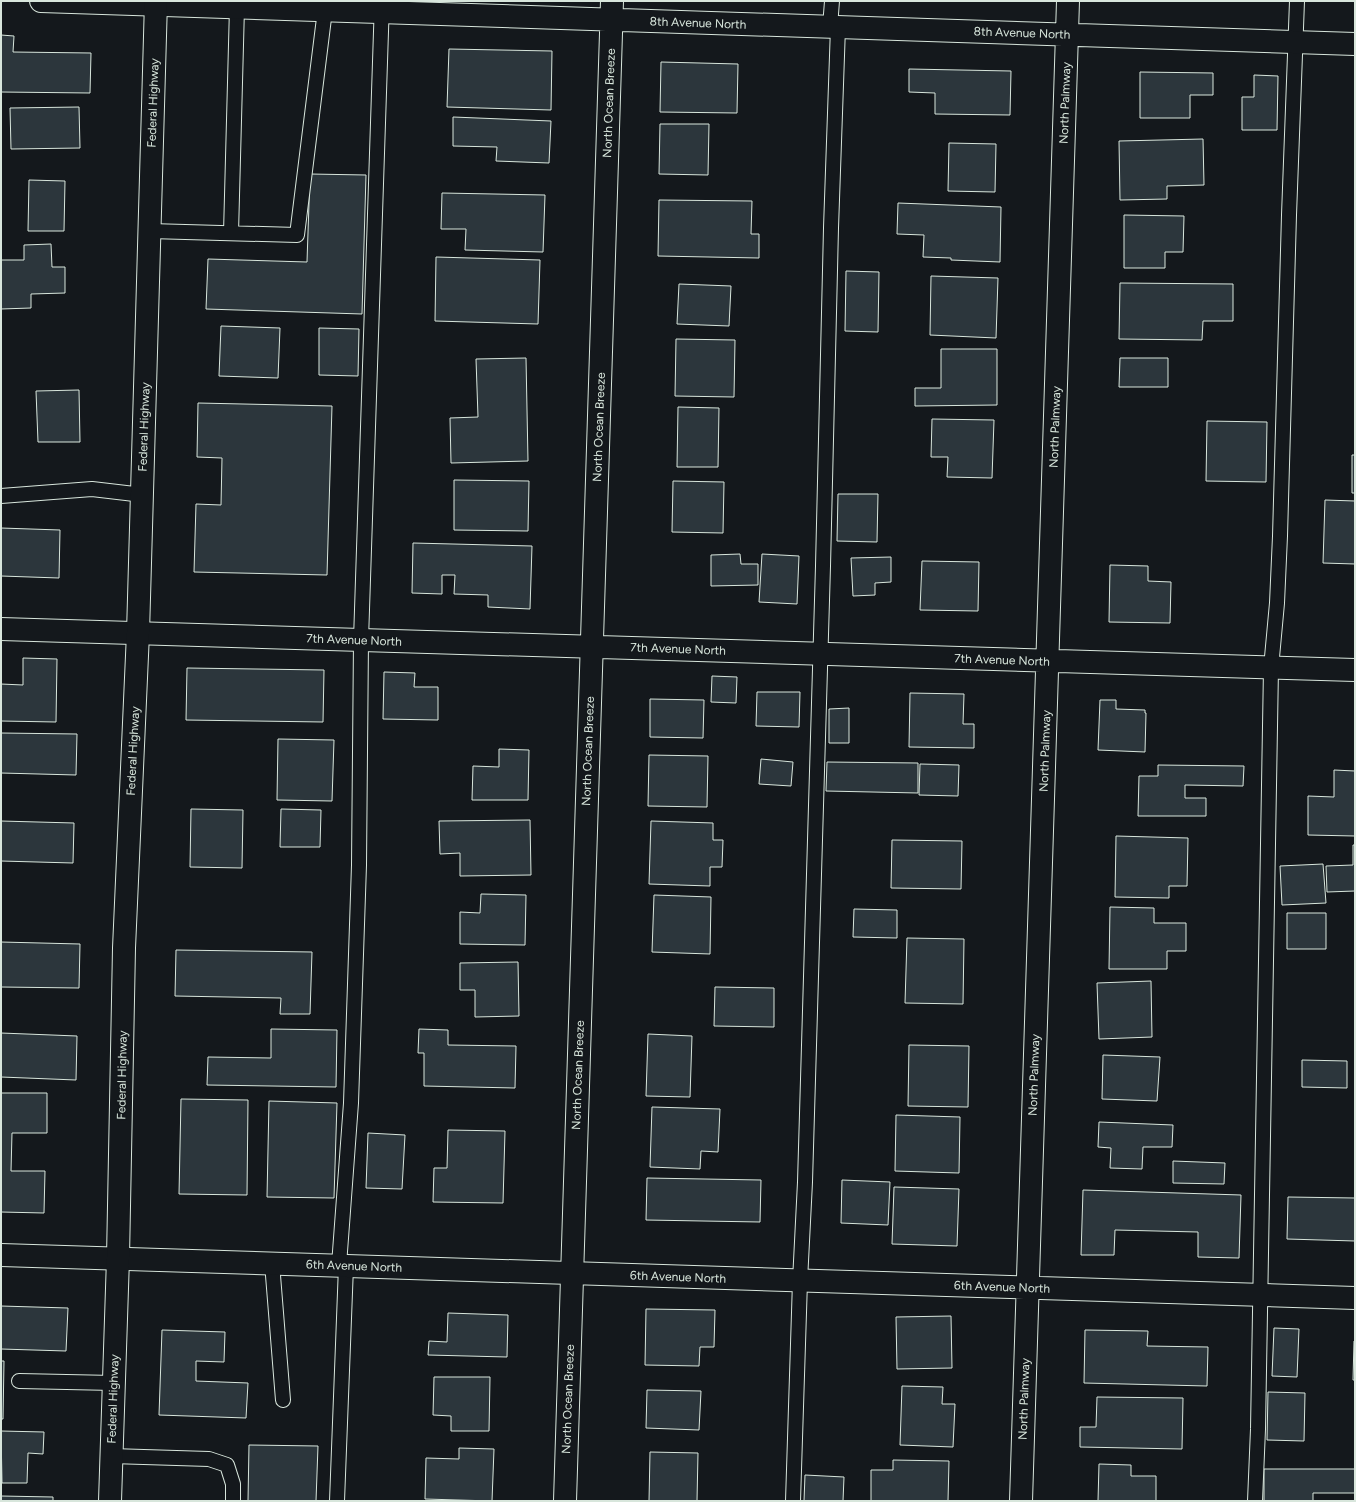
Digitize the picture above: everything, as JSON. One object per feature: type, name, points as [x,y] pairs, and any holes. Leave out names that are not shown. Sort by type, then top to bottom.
[{"type":"street","name":"8th Avenue North","points":[[41,1],[156,2],[325,10],[382,6],[612,11],[834,27],[1355,44]]},
{"type":"street","name":"North Palmway","points":[[1021,1501],[1068,1]]},
{"type":"street","name":"Federal Highway","points":[[110,1501],[118,1258],[124,948],[143,495],[156,2]]},
{"type":"street","name":"North Ocean Breeze","points":[[565,1501],[612,11]]},
{"type":"street","name":"7th Avenue North","points":[[1,629],[1355,670]]},
{"type":"street","name":"6th Avenue North","points":[[1,1255],[1355,1298]]},
{"type":"lane","points":[[793,1501],[800,1281],[805,1182],[820,654],[831,228],[834,27],[832,1]]},
{"type":"lane","points":[[1255,1501],[1271,668],[1277,603],[1280,543],[1289,215],[1297,1]]},
{"type":"lane","points":[[337,1501],[343,1266],[351,1103],[358,888],[361,640],[382,6]]},
{"type":"lane","points":[[231,233],[237,7]]},
{"type":"lane","points":[[150,231],[297,235],[325,10]]},
{"type":"lane","points":[[1,496],[92,489],[143,495]]},
{"type":"lane","points":[[272,1263],[283,1400]]},
{"type":"lane","points":[[19,1381],[114,1384]]},
{"type":"lane","points":[[111,1456],[209,1458],[227,1465],[233,1484],[233,1501]]},
{"type":"building","points":[[1,35],[14,36],[13,52],[91,53],[90,93],[1,92]]},
{"type":"building","points":[[449,49],[552,51],[551,110],[447,107]]},
{"type":"building","points":[[661,62],[738,64],[737,113],[660,112]]},
{"type":"building","points":[[909,69],[1011,71],[1010,115],[935,114],[935,93],[909,92]]},
{"type":"building","points":[[1140,72],[1213,73],[1213,95],[1190,95],[1190,118],[1140,118]]},
{"type":"building","points":[[1254,75],[1278,76],[1277,130],[1242,130],[1242,97],[1254,97]]},
{"type":"building","points":[[79,107],[80,148],[11,149],[10,108]]},
{"type":"building","points":[[453,117],[551,121],[549,163],[496,161],[497,147],[453,146]]},
{"type":"building","points":[[660,124],[709,124],[708,175],[659,174]]},
{"type":"building","points":[[1203,139],[1204,185],[1167,186],[1167,199],[1120,200],[1119,141]]},
{"type":"building","points":[[949,143],[996,144],[995,192],[948,191]]},
{"type":"building","points":[[310,174],[366,175],[362,314],[206,309],[208,259],[307,262]]},
{"type":"building","points":[[29,180],[65,181],[64,231],[28,231]]},
{"type":"building","points":[[442,193],[545,195],[543,252],[465,250],[466,229],[441,229]]},
{"type":"building","points":[[659,200],[752,201],[751,234],[759,234],[759,258],[658,256]]},
{"type":"building","points":[[898,203],[1001,207],[1000,262],[923,257],[924,235],[897,234]]},
{"type":"building","points":[[1124,215],[1184,216],[1183,252],[1165,252],[1165,268],[1124,268]]},
{"type":"building","points":[[51,244],[52,267],[65,267],[65,293],[31,294],[31,308],[1,309],[1,260],[24,260],[24,245]]},
{"type":"building","points":[[436,257],[540,260],[538,324],[435,321]]},
{"type":"building","points":[[846,271],[879,272],[878,332],[845,331]]},
{"type":"building","points":[[931,276],[998,278],[996,338],[930,335]]},
{"type":"building","points":[[1120,283],[1233,284],[1233,321],[1203,321],[1202,340],[1119,339]]},
{"type":"building","points":[[679,284],[731,286],[729,326],[677,324]]},
{"type":"building","points":[[221,326],[280,328],[278,378],[219,376]]},
{"type":"building","points":[[319,328],[359,329],[358,376],[319,375]]},
{"type":"building","points":[[676,339],[735,340],[734,397],[675,396]]},
{"type":"building","points":[[941,349],[997,349],[997,405],[915,406],[915,388],[941,388]]},
{"type":"building","points":[[526,358],[528,461],[451,463],[450,418],[478,417],[476,359]]},
{"type":"building","points":[[1120,358],[1168,358],[1168,387],[1119,387]]},
{"type":"building","points":[[79,390],[80,442],[38,442],[36,391]]},
{"type":"building","points":[[198,403],[332,406],[327,575],[194,572],[196,504],[221,505],[222,458],[197,457]]},
{"type":"building","points":[[678,407],[719,408],[718,467],[677,467]]},
{"type":"building","points":[[932,419],[994,420],[992,478],[947,477],[948,457],[931,457]]},
{"type":"building","points":[[1207,421],[1267,422],[1266,482],[1206,481]]},
{"type":"building","points":[[1352,455],[1355,455],[1355,493],[1352,493]]},
{"type":"building","points":[[454,480],[529,481],[528,531],[454,530]]},
{"type":"building","points":[[673,481],[724,482],[723,533],[672,532]]},
{"type":"building","points":[[838,494],[878,494],[877,542],[837,541]]},
{"type":"building","points":[[1325,500],[1355,501],[1355,564],[1323,563]]},
{"type":"building","points":[[1,528],[60,530],[59,578],[1,576]]},
{"type":"building","points":[[413,543],[532,546],[530,609],[488,607],[488,595],[454,594],[455,575],[442,575],[442,594],[412,593]]},
{"type":"building","points":[[740,554],[741,564],[758,564],[758,585],[711,586],[711,555]]},
{"type":"building","points":[[762,554],[799,556],[797,604],[759,602]]},
{"type":"building","points":[[891,557],[891,582],[875,583],[875,595],[853,596],[851,558]]},
{"type":"building","points":[[922,561],[979,562],[978,611],[920,610]]},
{"type":"building","points":[[1110,565],[1148,566],[1148,581],[1171,582],[1170,623],[1109,622]]},
{"type":"building","points":[[23,658],[57,659],[56,722],[1,721],[1,684],[23,685]]},
{"type":"building","points":[[187,668],[324,670],[323,722],[186,720]]},
{"type":"building","points":[[384,672],[415,673],[414,687],[438,687],[438,720],[383,719]]},
{"type":"building","points":[[712,676],[737,677],[736,703],[711,702]]},
{"type":"building","points":[[757,692],[800,692],[799,727],[756,726]]},
{"type":"building","points":[[910,693],[964,694],[963,724],[974,724],[974,748],[909,747]]},
{"type":"building","points":[[650,699],[704,700],[703,738],[650,737]]},
{"type":"building","points":[[1100,700],[1116,700],[1116,709],[1145,710],[1145,752],[1098,750]]},
{"type":"building","points":[[849,708],[849,743],[829,743],[829,709]]},
{"type":"building","points":[[1,733],[77,734],[76,775],[1,773]]},
{"type":"building","points":[[278,739],[334,740],[332,801],[277,800]]},
{"type":"building","points":[[499,749],[529,750],[528,800],[472,800],[473,766],[499,767]]},
{"type":"building","points":[[649,755],[708,756],[707,807],[648,806]]},
{"type":"building","points":[[761,759],[793,762],[791,786],[759,784]]},
{"type":"building","points":[[827,762],[918,763],[918,793],[826,791]]},
{"type":"building","points":[[920,764],[959,765],[958,796],[919,795]]},
{"type":"building","points":[[1158,765],[1244,766],[1243,786],[1185,785],[1185,798],[1206,798],[1206,816],[1138,816],[1139,776],[1158,776]]},
{"type":"building","points":[[1334,770],[1355,771],[1355,836],[1308,835],[1308,796],[1334,797]]},
{"type":"building","points":[[191,809],[243,810],[242,868],[190,867]]},
{"type":"building","points":[[281,809],[321,810],[320,847],[280,847]]},
{"type":"building","points":[[530,820],[531,875],[460,876],[460,853],[440,854],[439,821]]},
{"type":"building","points":[[1,821],[74,823],[73,863],[1,861]]},
{"type":"building","points":[[651,821],[713,823],[713,840],[723,840],[722,867],[710,867],[710,886],[649,884]]},
{"type":"building","points":[[1116,836],[1188,838],[1187,886],[1169,886],[1169,898],[1115,897]]},
{"type":"building","points":[[892,840],[962,841],[961,889],[891,888]]},
{"type":"building","points":[[1353,845],[1355,845],[1355,891],[1327,892],[1326,866],[1353,865]]},
{"type":"building","points":[[1323,864],[1326,903],[1282,905],[1280,866]]},
{"type":"building","points":[[481,894],[526,895],[525,945],[460,944],[460,912],[480,913]]},
{"type":"building","points":[[654,895],[711,897],[710,954],[652,952]]},
{"type":"building","points":[[1110,907],[1154,908],[1154,923],[1186,923],[1186,951],[1167,951],[1167,969],[1109,969]]},
{"type":"building","points":[[854,909],[897,910],[897,938],[853,937]]},
{"type":"building","points":[[1287,913],[1326,913],[1326,949],[1287,949]]},
{"type":"building","points":[[907,938],[964,939],[963,1004],[905,1003]]},
{"type":"building","points":[[1,942],[80,944],[79,988],[1,987]]},
{"type":"building","points":[[176,950],[312,952],[310,1014],[280,1014],[281,998],[175,996]]},
{"type":"building","points":[[518,962],[519,1016],[475,1017],[475,990],[460,990],[460,963]]},
{"type":"building","points":[[1151,981],[1152,1037],[1099,1039],[1097,983]]},
{"type":"building","points":[[715,987],[774,988],[774,1027],[714,1026]]},
{"type":"building","points":[[271,1029],[337,1030],[336,1087],[207,1085],[208,1057],[271,1058]]},
{"type":"building","points":[[419,1029],[448,1030],[448,1045],[516,1046],[515,1088],[424,1086],[424,1053],[418,1053]]},
{"type":"building","points":[[1,1033],[77,1036],[76,1080],[1,1077]]},
{"type":"building","points":[[648,1034],[692,1036],[690,1097],[646,1096]]},
{"type":"building","points":[[909,1045],[969,1046],[968,1107],[908,1106]]},
{"type":"building","points":[[1103,1055],[1160,1057],[1157,1101],[1102,1099]]},
{"type":"building","points":[[1302,1060],[1347,1061],[1347,1088],[1302,1087]]},
{"type":"building","points":[[1,1093],[47,1093],[47,1133],[12,1133],[11,1171],[45,1171],[44,1213],[1,1212]]},
{"type":"building","points":[[181,1099],[248,1100],[247,1195],[179,1194]]},
{"type":"building","points":[[269,1101],[337,1103],[334,1198],[267,1197]]},
{"type":"building","points":[[652,1107],[720,1109],[718,1152],[701,1151],[700,1169],[650,1167]]},
{"type":"building","points":[[896,1115],[960,1117],[959,1173],[895,1171]]},
{"type":"building","points":[[1099,1122],[1173,1125],[1172,1147],[1143,1147],[1142,1169],[1110,1168],[1111,1148],[1098,1147]]},
{"type":"building","points":[[448,1130],[505,1131],[503,1203],[433,1202],[434,1168],[447,1168]]},
{"type":"building","points":[[368,1133],[405,1135],[402,1189],[366,1188]]},
{"type":"building","points":[[1173,1161],[1225,1163],[1224,1184],[1173,1183]]},
{"type":"building","points":[[647,1178],[761,1180],[760,1222],[646,1220]]},
{"type":"building","points":[[842,1180],[890,1182],[888,1225],[841,1223]]},
{"type":"building","points":[[894,1187],[959,1189],[957,1246],[892,1244]]},
{"type":"building","points":[[1083,1190],[1241,1195],[1239,1258],[1198,1257],[1198,1232],[1115,1230],[1114,1255],[1081,1255]]},
{"type":"building","points":[[1288,1197],[1355,1198],[1355,1241],[1287,1239]]},
{"type":"building","points":[[1,1306],[68,1308],[66,1351],[1,1349]]},
{"type":"building","points":[[646,1309],[715,1310],[714,1347],[700,1347],[699,1366],[645,1365]]},
{"type":"building","points":[[448,1313],[508,1315],[507,1357],[428,1355],[429,1341],[447,1342]]},
{"type":"building","points":[[951,1316],[952,1368],[897,1369],[896,1317]]},
{"type":"building","points":[[1274,1328],[1299,1329],[1297,1377],[1272,1376]]},
{"type":"building","points":[[162,1330],[225,1332],[224,1362],[196,1361],[196,1381],[248,1383],[246,1418],[159,1415]]},
{"type":"building","points":[[1085,1330],[1148,1331],[1147,1346],[1208,1347],[1207,1386],[1084,1383]]},
{"type":"building","points":[[1354,1341],[1355,1380],[1353,1380]]},
{"type":"building","points":[[1,1361],[4,1361],[3,1419],[1,1419]]},
{"type":"building","points":[[434,1377],[490,1377],[489,1431],[451,1431],[451,1416],[433,1415]]},
{"type":"building","points":[[902,1386],[943,1387],[942,1404],[955,1404],[953,1447],[900,1445]]},
{"type":"building","points":[[647,1390],[701,1391],[699,1430],[646,1428]]},
{"type":"building","points":[[1268,1392],[1305,1393],[1304,1441],[1267,1440]]},
{"type":"building","points":[[1097,1397],[1183,1398],[1182,1449],[1080,1447],[1080,1427],[1096,1427]]},
{"type":"building","points":[[1,1431],[44,1432],[43,1454],[28,1453],[27,1483],[2,1483]]},
{"type":"building","points":[[249,1445],[318,1446],[316,1501],[248,1501]]},
{"type":"building","points":[[459,1448],[494,1449],[492,1501],[425,1499],[426,1458],[459,1459]]},
{"type":"building","points":[[650,1452],[698,1453],[697,1501],[649,1501]]},
{"type":"building","points":[[893,1460],[949,1461],[948,1501],[871,1501],[871,1470],[893,1470]]},
{"type":"building","points":[[1099,1464],[1131,1465],[1131,1476],[1156,1476],[1156,1501],[1098,1501]]},
{"type":"building","points":[[1264,1469],[1355,1469],[1355,1493],[1313,1493],[1313,1501],[1264,1501]]},
{"type":"building","points":[[805,1475],[844,1477],[843,1501],[804,1501]]},
{"type":"building","points":[[1,1496],[53,1497],[53,1501],[1,1501]]}]
